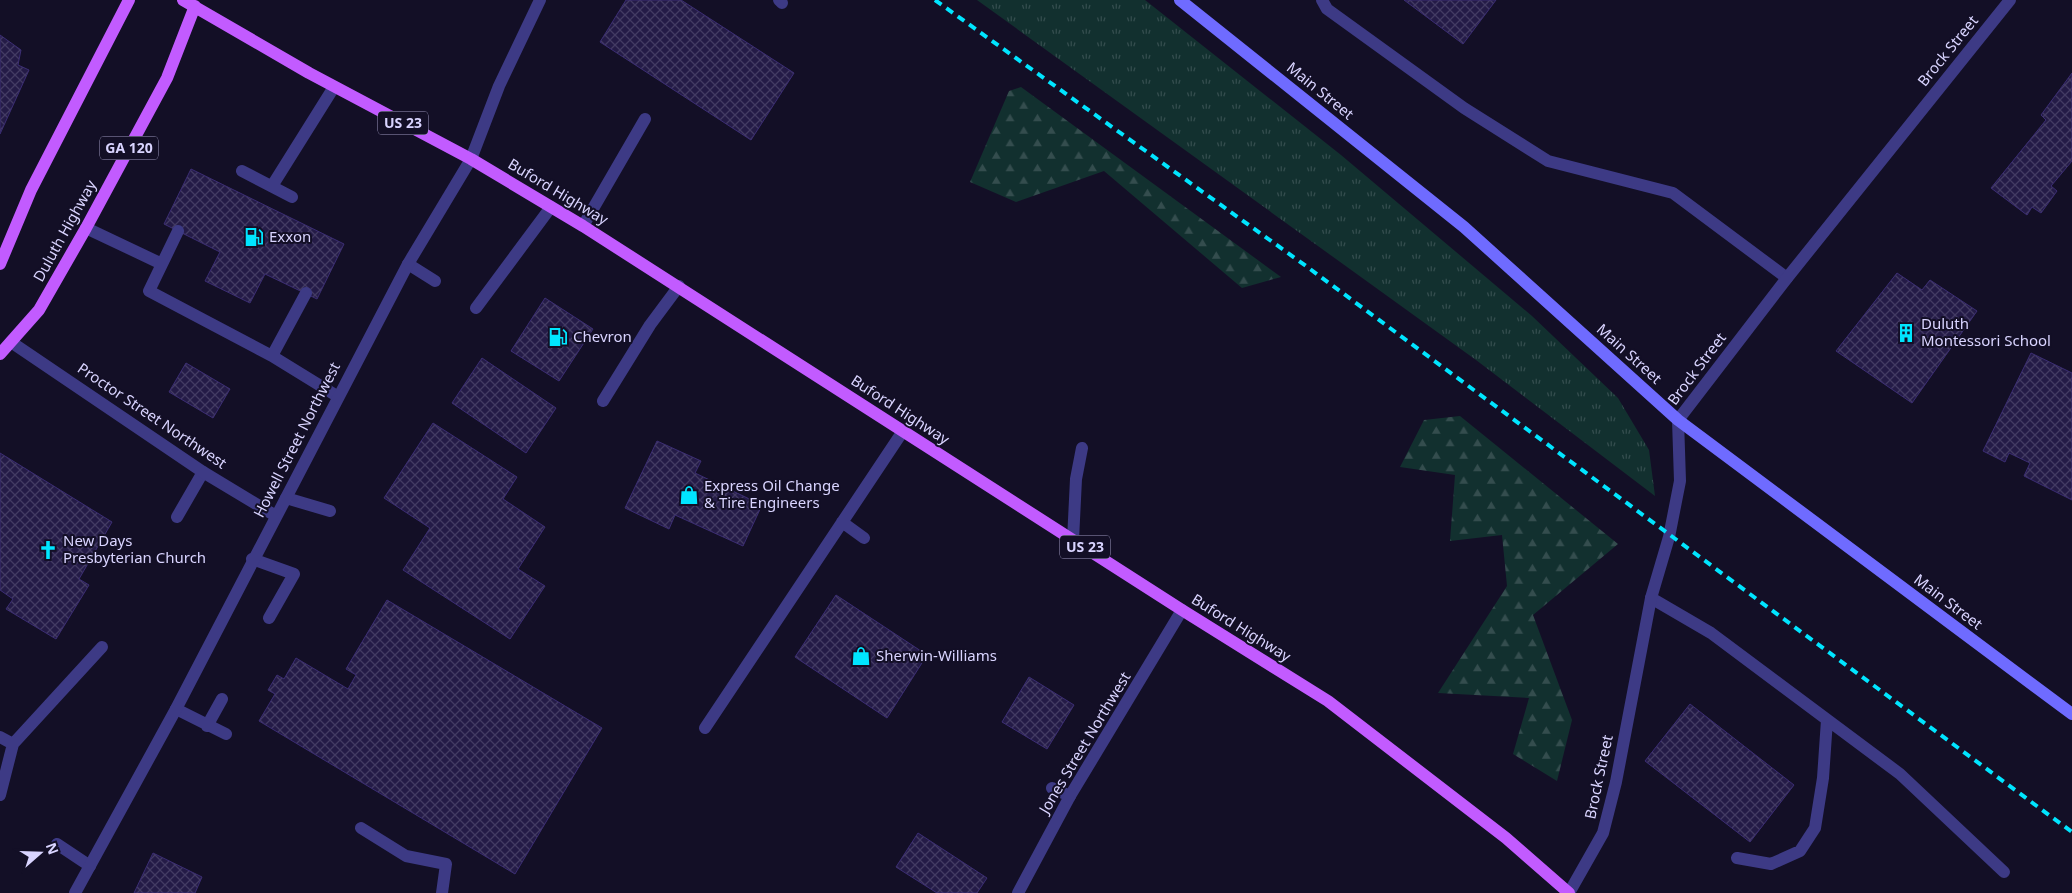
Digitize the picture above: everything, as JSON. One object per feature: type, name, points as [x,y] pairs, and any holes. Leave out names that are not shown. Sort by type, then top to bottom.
[{"type":"main road","points":[[0,264],[31,190],[129,0]]},
{"type":"main road","name":"Buford Highway","points":[[183,0],[197,3],[334,87],[471,159],[583,226],[1182,610],[1328,701],[1506,838],[1569,893]]},
{"type":"main road","name":"Duluth Highway","points":[[0,354],[39,310],[86,228],[167,78],[197,3]]},
{"type":"street","name":"Howell Street Northwest","points":[[76,893],[176,709],[337,396],[408,264],[471,159],[499,86],[540,0]]},
{"type":"street","name":"Main Street","points":[[1180,0],[1464,227],[1678,420],[2072,714]]},
{"type":"street","points":[[1322,0],[1327,9],[1464,108],[1548,161],[1673,193],[1787,278]]},
{"type":"street","name":"Brock Street","points":[[1569,893],[1603,833],[1616,782],[1651,598],[1669,537],[1680,481],[1678,420],[1787,278],[2010,0]]},
{"type":"street","points":[[272,186],[334,87]]},
{"type":"street","points":[[583,226],[645,119]]},
{"type":"street","points":[[242,171],[292,197]]},
{"type":"street","points":[[476,308],[551,207]]},
{"type":"street","points":[[86,228],[162,264]]},
{"type":"street","points":[[178,231],[149,291],[272,356],[337,396]]},
{"type":"street","points":[[408,264],[435,281]]},
{"type":"street","points":[[603,401],[650,325],[679,286]]},
{"type":"street","points":[[272,356],[306,293]]},
{"type":"street","name":"Proctor Street Northwest","points":[[11,342],[203,472],[276,516]]},
{"type":"street","points":[[705,728],[903,431]]},
{"type":"street","points":[[1073,540],[1076,479],[1082,448]]},
{"type":"street","points":[[177,517],[203,472]]},
{"type":"street","points":[[286,498],[330,511]]},
{"type":"street","points":[[842,522],[864,538]]},
{"type":"street","points":[[252,560],[294,574],[269,618]]},
{"type":"street","points":[[1651,598],[1711,633],[1900,774],[2004,872]]},
{"type":"street","name":"Jones Street Northwest","points":[[1018,893],[1070,796],[1182,610]]},
{"type":"street","points":[[0,795],[13,744],[102,647]]},
{"type":"street","points":[[207,726],[222,699]]},
{"type":"street","points":[[176,709],[226,734]]},
{"type":"street","points":[[1737,858],[1771,864],[1800,851],[1815,828],[1823,778],[1827,720]]},
{"type":"street","points":[[0,736],[13,744]]},
{"type":"street","points":[[1052,788],[1070,796]]},
{"type":"street","points":[[361,828],[406,856],[446,864],[442,893]]},
{"type":"street","points":[[57,844],[90,866]]},
{"type":"green space","points":[[977,0],[1145,0],[1341,155],[1532,316],[1618,398],[1649,450],[1655,496],[1476,360]]},
{"type":"green space","points":[[1021,87],[1281,277],[1242,288],[1104,171],[1016,202],[970,182],[1009,91]]},
{"type":"green space","points":[[1460,416],[1618,544],[1533,615],[1572,720],[1557,781],[1513,754],[1529,698],[1438,693],[1507,586],[1502,535],[1450,541],[1455,475],[1400,467],[1424,420]]},
{"type":"building","points":[[626,0],[681,0],[794,73],[751,140],[600,42]]},
{"type":"building","points":[[1404,0],[1496,0],[1463,44]]},
{"type":"building","points":[[0,35],[21,50],[18,65],[29,70],[0,134]]},
{"type":"building","points":[[2072,73],[2072,161],[2051,186],[2057,191],[2041,213],[2032,207],[2027,215],[1991,188],[2046,120],[2041,115]]},
{"type":"building","points":[[191,169],[344,244],[317,299],[265,274],[250,303],[205,281],[220,252],[164,224]]},
{"type":"building","name":"Duluth Montessori School","points":[[1897,273],[1922,290],[1930,280],[1977,311],[1912,403],[1836,351]]},
{"type":"building","points":[[545,298],[593,329],[559,381],[511,351]]},
{"type":"building","points":[[2031,353],[2072,373],[2072,500],[2024,476],[2030,463],[2009,453],[2005,462],[1983,451]]},
{"type":"building","points":[[482,358],[556,408],[526,453],[452,403]]},
{"type":"building","points":[[186,363],[230,389],[213,418],[169,392]]},
{"type":"building","points":[[433,423],[517,477],[503,499],[545,527],[518,569],[545,586],[510,639],[403,570],[430,528],[384,498]]},
{"type":"building","points":[[657,441],[701,461],[695,473],[762,505],[743,546],[675,515],[669,529],[625,508]]},
{"type":"building","name":"New Days Presbyterian Church","points":[[0,453],[112,522],[79,579],[89,585],[56,639],[6,609],[13,599],[0,590]]},
{"type":"building","name":"Sherwin-Williams","points":[[836,595],[927,655],[887,718],[795,657]]},
{"type":"building","points":[[387,600],[602,728],[515,874],[259,721],[275,694],[268,690],[277,675],[284,679],[296,658],[348,689],[356,675],[346,669]]},
{"type":"building","points":[[1029,677],[1074,705],[1047,749],[1002,722]]},
{"type":"building","points":[[1690,704],[1794,785],[1750,842],[1645,761]]},
{"type":"building","points":[[918,833],[987,878],[977,893],[937,893],[896,867]]},
{"type":"building","points":[[153,853],[202,877],[195,893],[134,893]]},
{"type":"railway","points":[[935,0],[1306,266],[2072,832]]},
{"type":"place","name":"Exxon","points":[[254,237]]},
{"type":"place","name":"Duluth Montessori School","points":[[1906,333]]},
{"type":"place","name":"Chevron","points":[[558,337]]},
{"type":"place","name":"Express Oil Change & Tire Engineers","points":[[689,495]]},
{"type":"place","name":"New Days Presbyterian Church","points":[[48,550]]},
{"type":"place","name":"Sherwin-Williams","points":[[861,656]]}]
